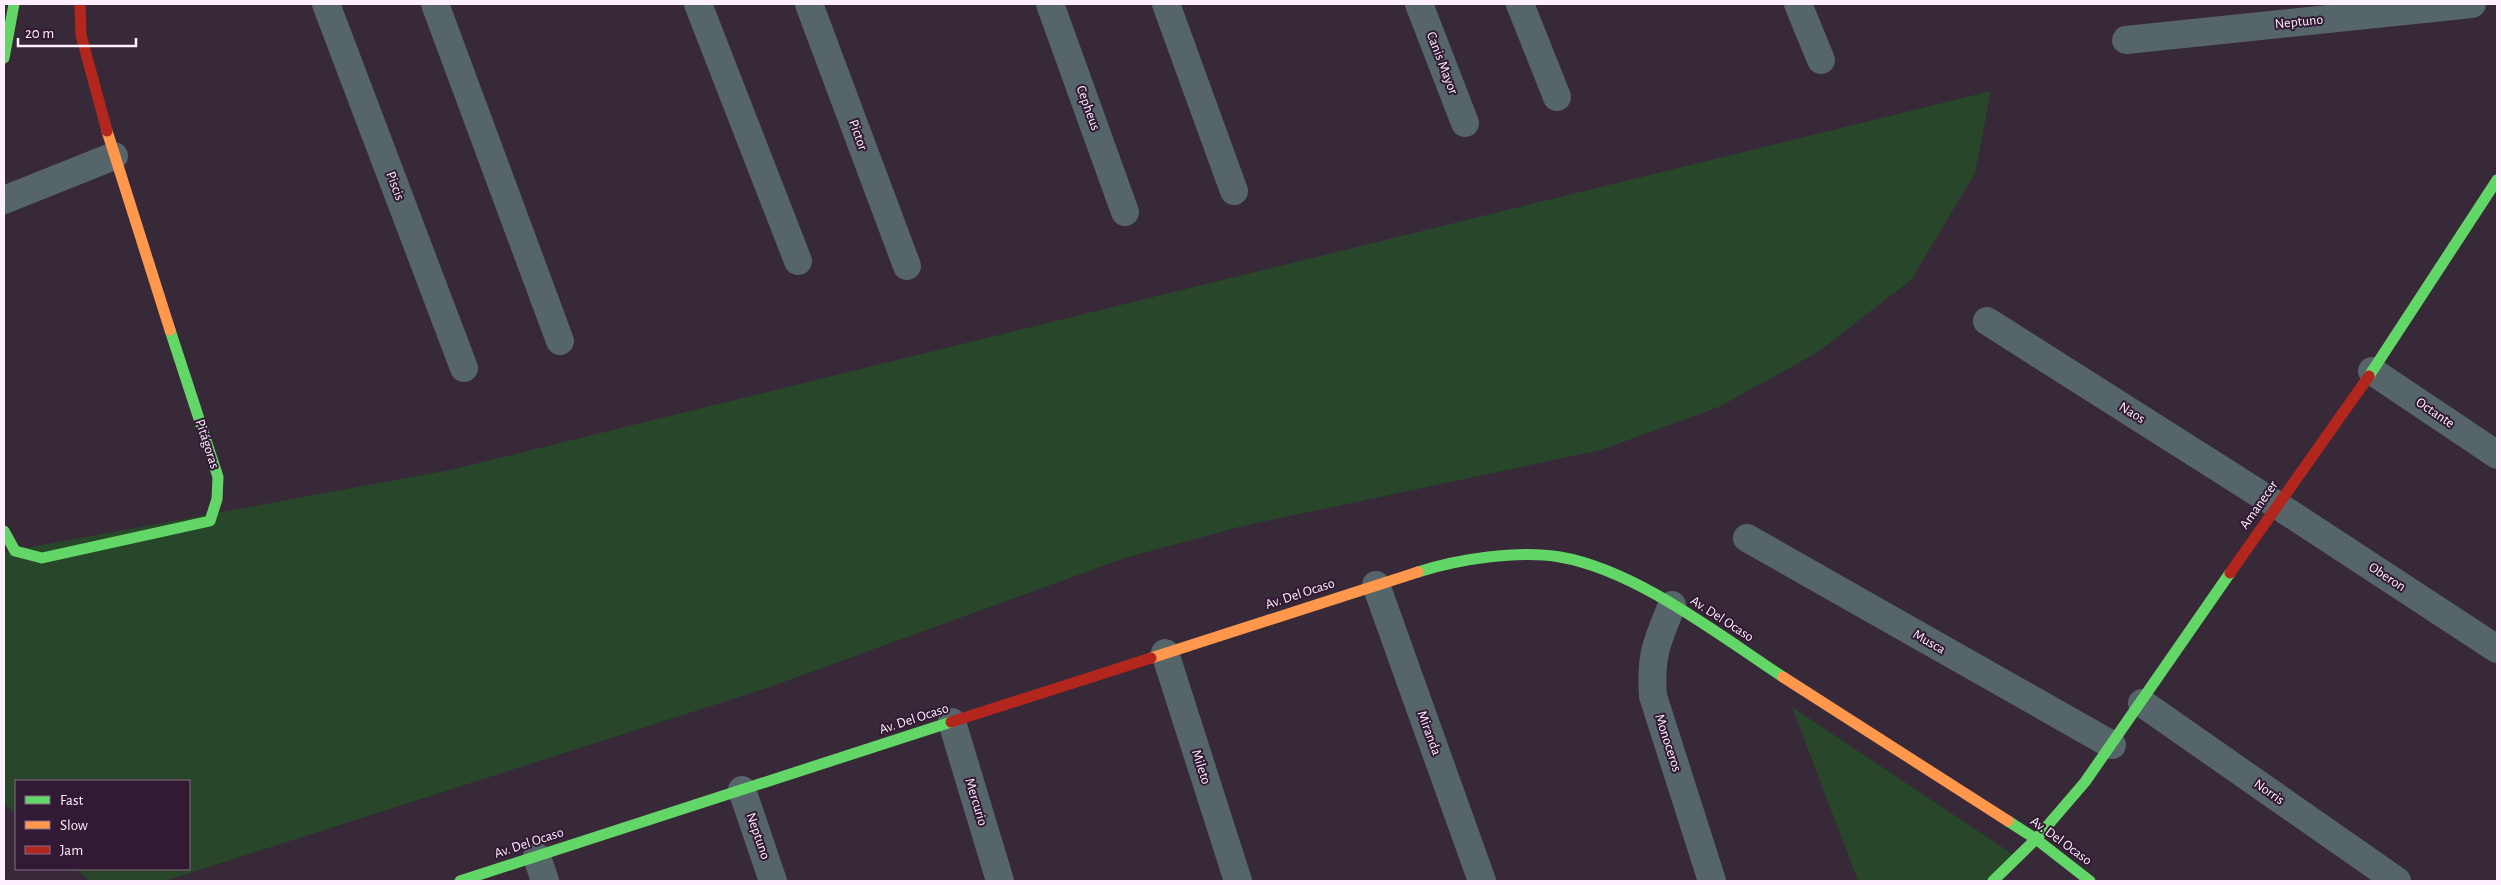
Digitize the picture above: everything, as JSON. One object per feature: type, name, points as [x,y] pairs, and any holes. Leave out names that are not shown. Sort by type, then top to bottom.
[{"type":"street","points":[[4,58],[14,4]]},
{"type":"street","name":"Pitágoras","points":[[4,531],[15,551],[42,558],[210,521],[216,499],[218,477],[114,156],[81,35],[80,4]]},
{"type":"street","name":"Piscis","points":[[326,4],[464,368]]},
{"type":"street","points":[[435,4],[560,341]]},
{"type":"street","points":[[698,4],[798,261]]},
{"type":"street","name":"Pictor","points":[[809,4],[907,266]]},
{"type":"street","name":"Cepheus","points":[[1050,4],[1125,212]]},
{"type":"street","points":[[1166,4],[1234,191]]},
{"type":"street","name":"Canis Mayor","points":[[1419,4],[1465,123]]},
{"type":"street","points":[[1520,4],[1557,97]]},
{"type":"street","points":[[1798,4],[1821,60]]},
{"type":"street","name":"Neptuno","points":[[2126,40],[2472,4]]},
{"type":"street","points":[[4,200],[114,156]]},
{"type":"street","name":"Amanecer","points":[[1993,881],[2036,839],[2085,782],[2112,745],[2277,504],[2372,371],[2497,180]]},
{"type":"street","name":"Naos","points":[[1987,321],[2277,504]]},
{"type":"street","name":"Octante","points":[[2372,371],[2497,455]]},
{"type":"street","name":"Oberon","points":[[2277,504],[2497,649]]},
{"type":"street","name":"Musca","points":[[1747,538],[2112,745]]},
{"type":"street","name":"Av. Del Ocaso","points":[[460,881],[541,869],[742,790],[1439,565],[1507,556],[1560,557],[1610,572],[1672,605],[2036,839],[2090,881]]},
{"type":"street","name":"Miranda","points":[[1376,585],[1482,881]]},
{"type":"street","name":"Monoceros","points":[[1672,605],[1654,649],[1651,672],[1653,696],[1712,881]]},
{"type":"street","name":"Mileto","points":[[1165,653],[1238,881]]},
{"type":"street","name":"Norris","points":[[2142,703],[2397,881]]},
{"type":"street","name":"Mercurio","points":[[952,722],[1000,881]]},
{"type":"street","name":"Neptuno","points":[[742,790],[773,881]]},
{"type":"green space","points":[[1991,91],[1975,173],[1911,280],[1818,352],[1719,407],[1601,450],[1243,526],[1125,558],[767,688],[165,881],[90,881],[77,870],[190,870],[190,780],[15,780],[15,813],[4,803],[4,552],[450,470]]},
{"type":"green space","points":[[1792,707],[2017,857],[1993,881],[1858,881]]},
{"type":"traffic: fast","points":[[4,58],[14,4]]},
{"type":"traffic: fast","points":[[2369,376],[2497,180]]},
{"type":"traffic: fast","points":[[4,531],[15,551],[42,558],[210,521],[217,499],[218,477],[170,330]]},
{"type":"traffic: fast","points":[[1418,572],[1451,563],[1507,555],[1543,555],[1589,564],[1618,575],[1676,606],[1783,677]]},
{"type":"traffic: fast","points":[[1993,881],[2036,839],[2085,782],[2230,573]]},
{"type":"traffic: fast","points":[[460,881],[951,722]]},
{"type":"traffic: fast","points":[[2008,821],[2036,839],[2090,881]]},
{"type":"traffic: slow","points":[[107,131],[170,330]]},
{"type":"traffic: slow","points":[[1151,658],[1418,572]]},
{"type":"traffic: slow","points":[[1783,677],[2008,821]]},
{"type":"traffic: jam","points":[[80,4],[81,35],[107,131]]},
{"type":"traffic: jam","points":[[2230,573],[2369,376]]},
{"type":"traffic: jam","points":[[951,722],[1151,658]]}]
